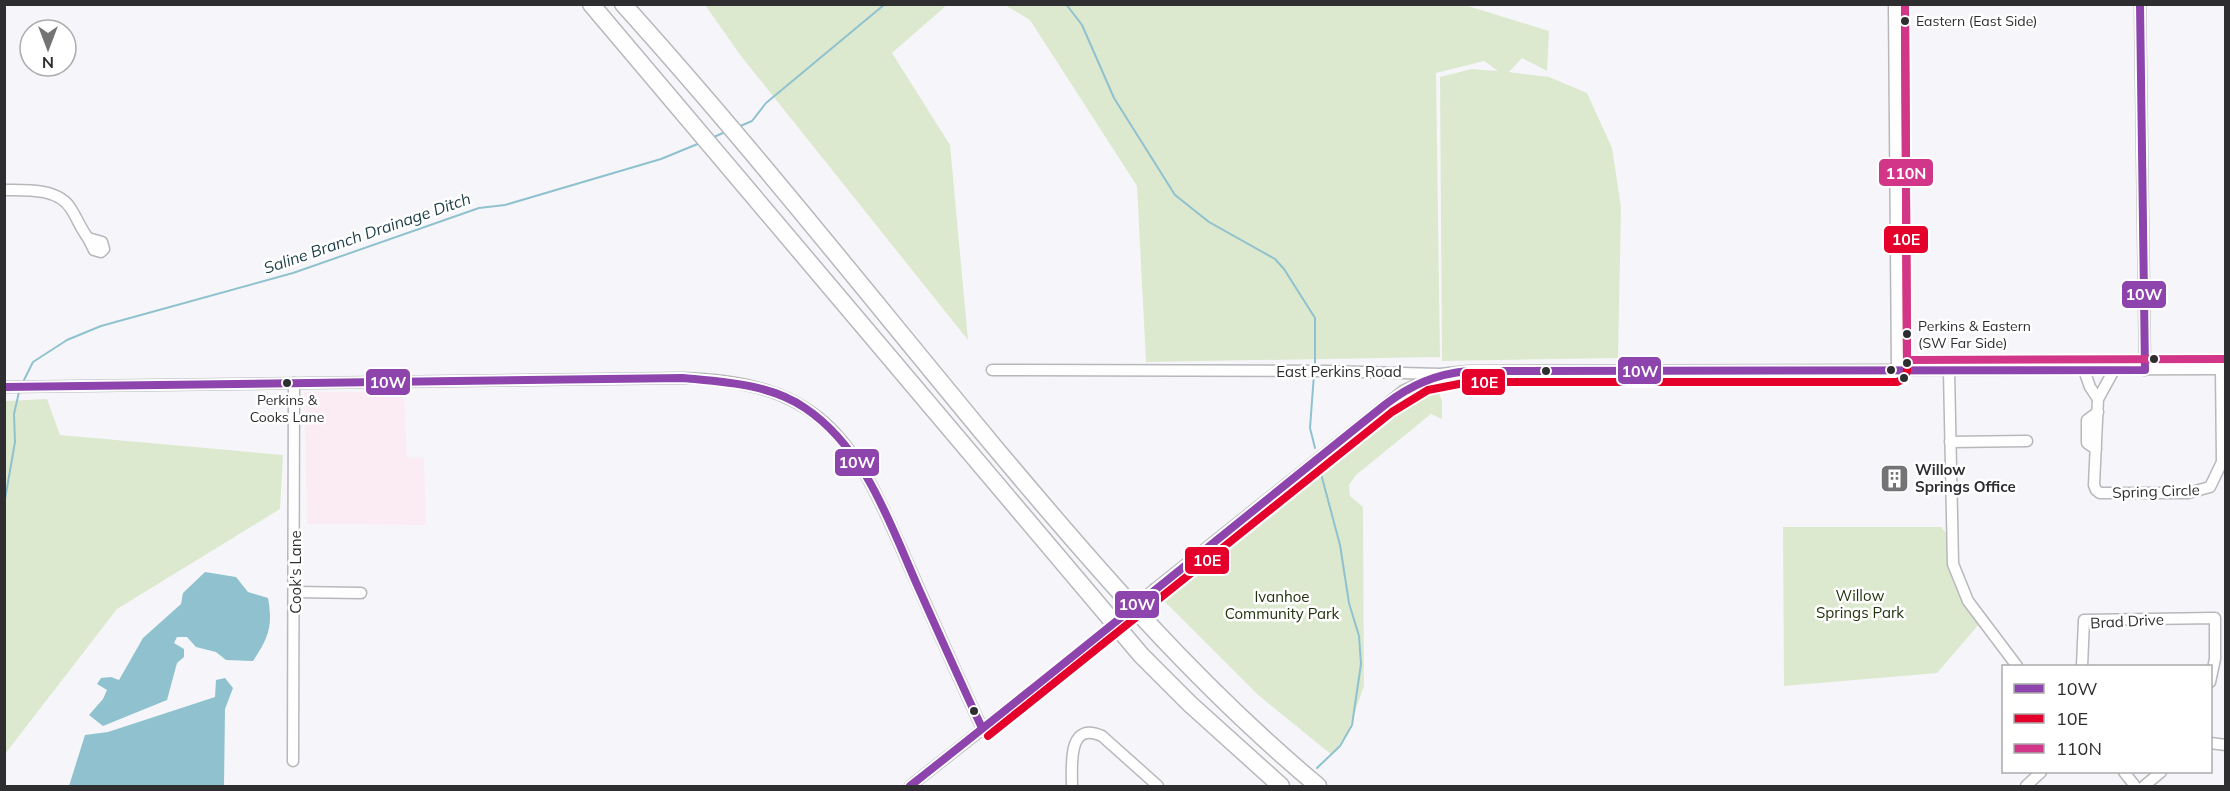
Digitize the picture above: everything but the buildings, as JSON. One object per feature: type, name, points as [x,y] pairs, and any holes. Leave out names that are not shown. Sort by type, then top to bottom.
[{"type":"highway","points":[[591,4],[1141,655],[1190,704],[1281,786]]},
{"type":"highway","points":[[623,4],[1100,572],[1179,659],[1231,711],[1318,786]]},
{"type":"street","points":[[1894,4],[1897,371]]},
{"type":"street","points":[[2140,4],[2145,370]]},
{"type":"street","points":[[4,190],[39,191],[59,197],[70,207],[88,238]]},
{"type":"street","name":"East Perkins Road","points":[[993,370],[1325,371],[1440,374],[1468,371],[2223,369]]},
{"type":"street","name":"Spring Circle","points":[[2114,370],[2098,399],[2098,412],[2089,416],[2087,420],[2087,443],[2096,449],[2094,484],[2097,493],[2188,493],[2206,490],[2215,480],[2222,462],[2223,369]]},
{"type":"street","name":"Spring Circle","points":[[2085,370],[2090,387],[2098,399]]},
{"type":"street","points":[[1949,371],[1950,549],[1954,571],[1968,601],[2016,665]]},
{"type":"street","points":[[910,786],[1091,644],[1156,588],[1403,391],[1440,374]]},
{"type":"street","points":[[5,387],[706,378],[761,388],[794,402],[832,429],[856,456],[879,497],[982,728]]},
{"type":"street","name":"Cook's Lane","points":[[293,761],[294,383]]},
{"type":"street","points":[[1950,442],[2027,441]]},
{"type":"street","points":[[295,592],[361,593]]},
{"type":"street","name":"Brad Drive","points":[[2082,665],[2084,620],[2220,618],[2212,676]]},
{"type":"street","points":[[1072,786],[1073,745],[1080,738],[1092,733],[1102,736],[1158,786]]},
{"type":"street","points":[[2025,786],[2039,773]]},
{"type":"street","points":[[2125,773],[2135,786]]},
{"type":"street","points":[[2144,786],[2159,773]]},
{"type":"shaded area","points":[[304,392],[404,392],[407,458],[424,457],[426,525],[307,524]]},
{"type":"green space","points":[[705,5],[947,5],[892,53],[950,145],[968,340],[741,56]]},
{"type":"green space","points":[[1005,5],[1465,5],[1549,31],[1547,71],[1522,58],[1509,72],[1549,77],[1587,93],[1612,148],[1621,207],[1618,358],[1442,361],[1440,77],[1472,69],[1498,71],[1484,61],[1436,73],[1440,357],[1146,362],[1137,186],[1030,20]]},
{"type":"green space","name":"Ivanhoe Community Park","points":[[1422,386],[1438,391],[1442,401],[1442,419],[1431,414],[1356,475],[1349,485],[1350,496],[1363,507],[1364,686],[1348,731],[1332,755],[1258,695],[1164,601],[1321,461],[1387,409]]},
{"type":"green space","points":[[47,399],[60,435],[283,455],[280,509],[117,609],[5,754],[5,401]]},
{"type":"green space","name":"Willow Springs Park","points":[[1783,527],[1941,527],[1947,534],[1948,560],[1980,623],[1937,673],[1784,686]]},
{"type":"water","points":[[205,572],[236,577],[248,592],[268,598],[270,624],[263,645],[253,661],[226,660],[216,652],[196,647],[187,637],[177,637],[174,643],[184,649],[184,657],[177,663],[167,700],[103,726],[89,715],[103,699],[107,690],[97,684],[101,678],[111,677],[119,680],[143,638],[181,604],[183,593]]},
{"type":"water","points":[[225,678],[233,688],[225,709],[224,786],[69,786],[85,735],[108,732],[215,697],[216,680]]},
{"type":"waterway","name":"Saline Branch Drainage Ditch","points":[[738,127],[752,121],[766,103],[885,4]]},
{"type":"waterway","points":[[1066,4],[1082,25],[1114,98],[1175,195],[1209,222],[1275,259],[1284,269],[1315,318],[1315,368]]},
{"type":"waterway","name":"Saline Branch Drainage Ditch","points":[[714,137],[725,132]]},
{"type":"waterway","name":"Saline Branch Drainage Ditch","points":[[22,384],[33,362],[67,340],[101,326],[293,273],[479,208],[505,205],[661,159],[700,143]]},
{"type":"waterway","points":[[1314,374],[1310,428],[1315,448]]},
{"type":"waterway","name":"Saline Branch Drainage Ditch","points":[[4,505],[15,442],[14,414],[19,392]]},
{"type":"waterway","points":[[1317,768],[1340,746],[1352,725],[1361,664],[1359,636],[1349,603],[1340,545],[1320,470]]},
{"type":"transit line","name":"10E","points":[[988,736],[1392,412],[1428,390],[1469,382],[1897,382],[1904,379],[1907,371],[1905,4]]},
{"type":"transit line","name":"110N","points":[[1905,4],[1907,360],[2226,359]]},
{"type":"transit line","name":"10W","points":[[910,786],[1386,404],[1414,386],[1435,378],[1468,371],[2145,370],[2140,4]]},
{"type":"transit line","name":"10W","points":[[4,387],[683,378],[747,386],[777,394],[805,408],[826,425],[860,466],[886,513],[982,728]]},
{"type":"place","name":"Eastern (East Side)","points":[[1905,21]]},
{"type":"place","name":"Perkins & Eastern (SW Far Side)","points":[[1907,334]]},
{"type":"place","name":"Perkins & Cooks Lane","points":[[287,383]]},
{"type":"place","name":"Willow Springs Office","points":[[1894,478]]}]
